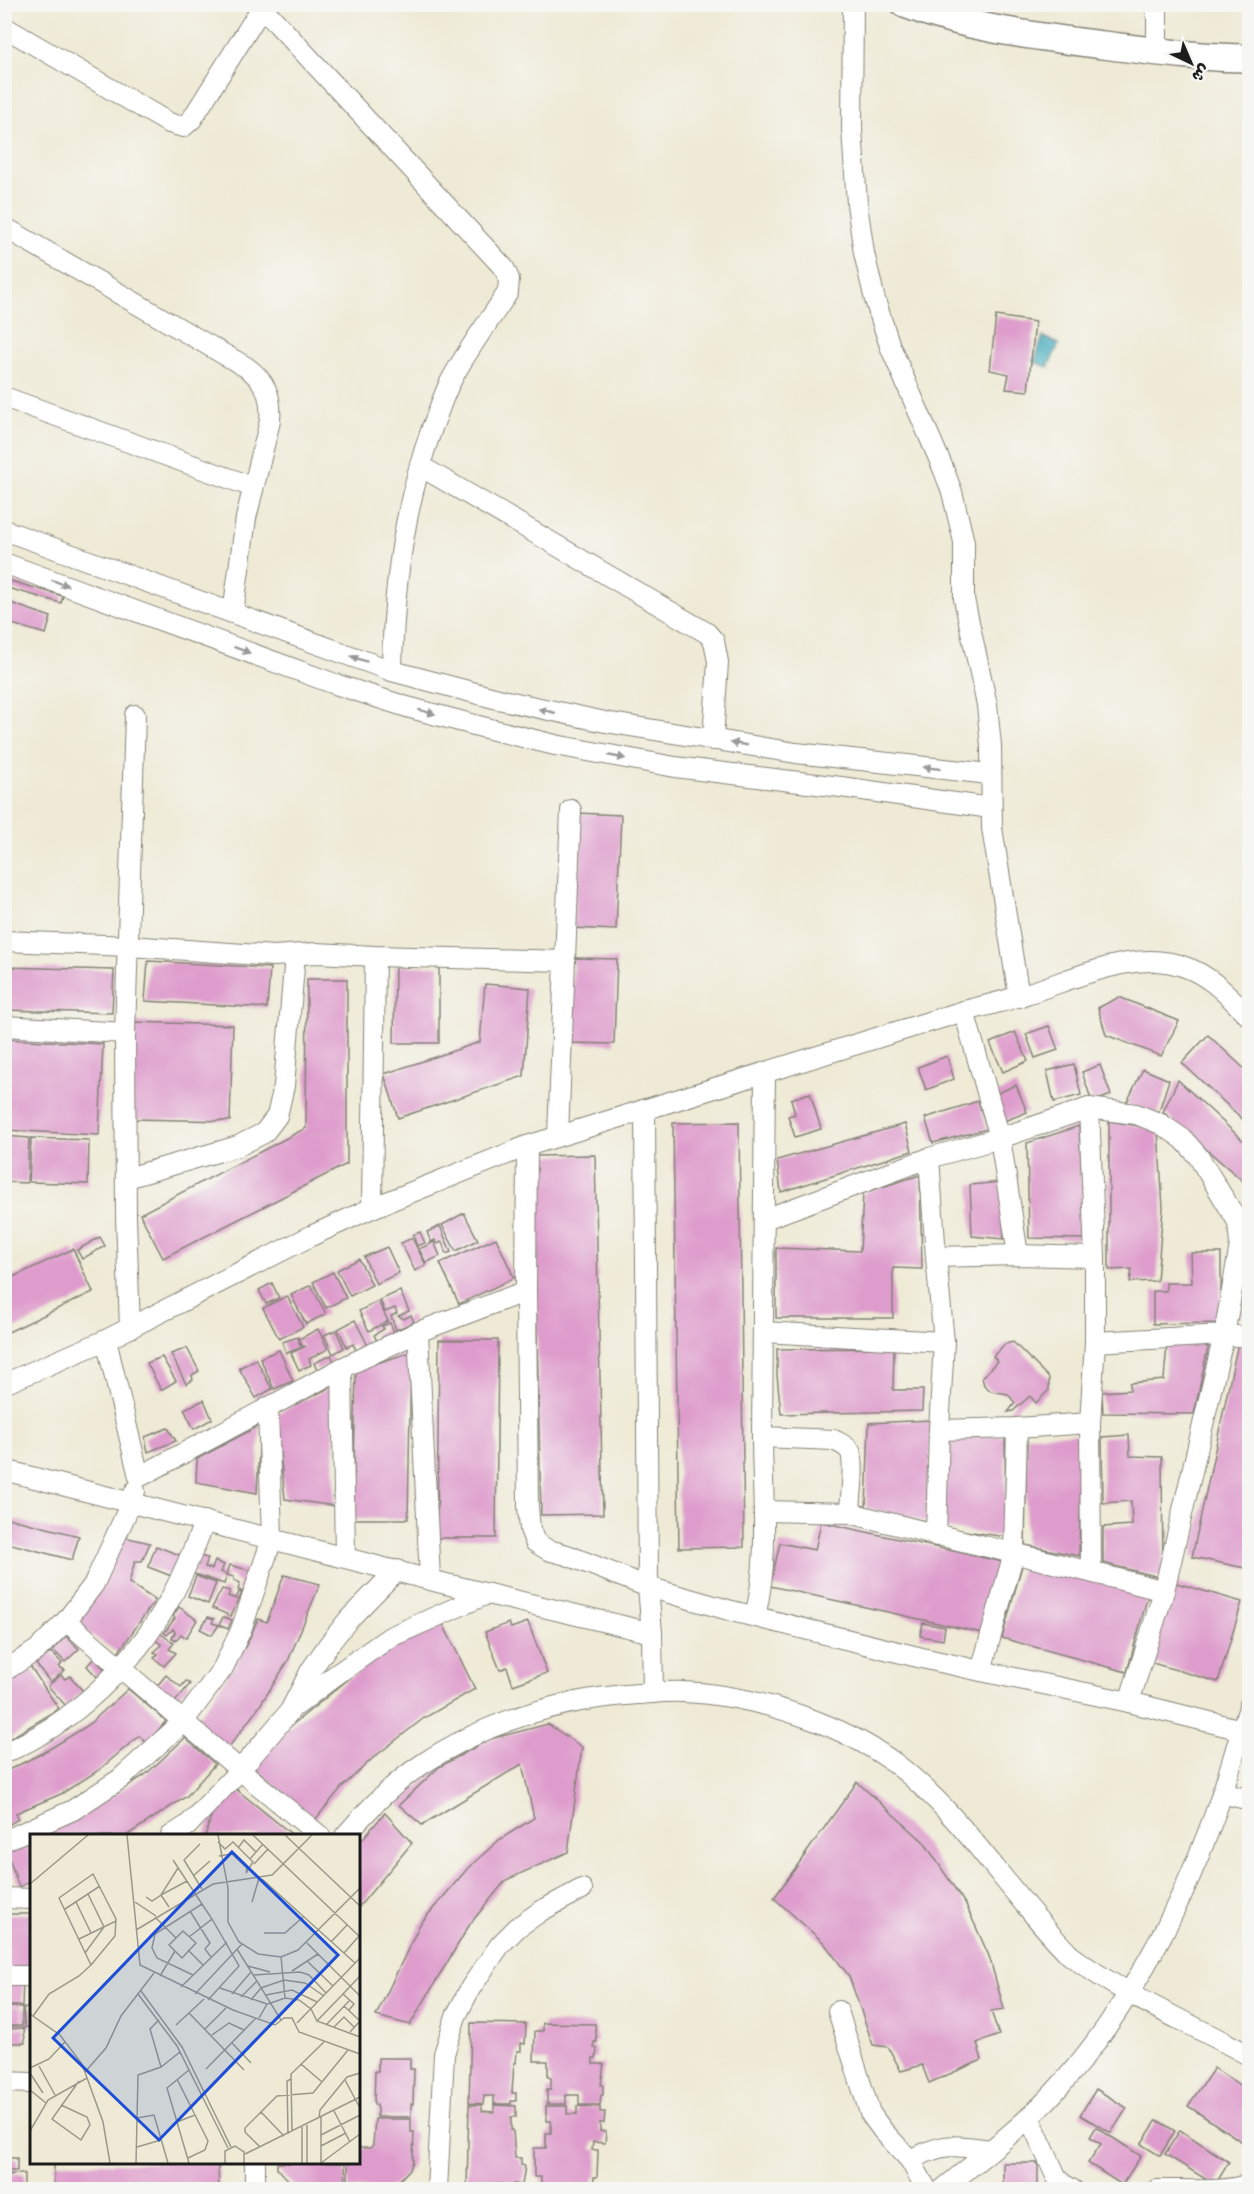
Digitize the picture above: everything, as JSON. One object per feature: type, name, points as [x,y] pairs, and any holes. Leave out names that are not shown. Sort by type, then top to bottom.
[{"type":"main road","points":[[905,4],[945,18],[1002,31],[1157,52],[1250,58]]},
{"type":"street","points":[[853,4],[852,129],[857,204],[864,252],[875,300],[890,346],[943,468],[959,517],[964,542],[964,599],[990,726],[992,828],[1019,997]]},
{"type":"street","points":[[1157,4],[1157,52]]},
{"type":"street","points":[[4,27],[169,123],[183,127],[192,119],[261,6],[504,268],[509,279],[508,292],[453,377],[440,406],[420,466],[401,548],[393,630],[392,671]]},
{"type":"street","points":[[4,227],[257,375],[269,396],[271,408],[240,549],[233,613]]},
{"type":"street","points":[[4,397],[253,487]]},
{"type":"street","points":[[420,466],[707,633],[714,641],[718,662],[713,740]]},
{"type":"street","points":[[4,530],[392,671],[551,712],[796,753],[990,774]]},
{"type":"street","points":[[4,563],[325,680],[407,707],[482,727],[566,747],[675,767],[991,808]]},
{"type":"street","points":[[130,1328],[124,1033],[129,946],[135,715]]},
{"type":"street","points":[[558,1135],[571,810]]},
{"type":"street","points":[[4,941],[129,946],[274,956],[316,953],[375,957],[565,961]]},
{"type":"street","points":[[127,1178],[238,1146],[264,1133],[277,1116],[285,1086],[295,955]]},
{"type":"street","points":[[372,1208],[375,957]]},
{"type":"street","points":[[4,1384],[106,1340],[372,1208],[527,1146],[964,1011],[1019,997],[1119,964],[1153,960],[1178,964],[1215,983],[1250,1017]]},
{"type":"street","points":[[964,1011],[1000,1138],[1018,1255]]},
{"type":"street","points":[[4,1026],[124,1033]]},
{"type":"street","points":[[755,1616],[762,1586],[764,1511],[762,1437],[765,1072]]},
{"type":"street","points":[[765,1219],[929,1158],[1000,1138],[1089,1108],[1136,1114],[1161,1124],[1183,1139],[1198,1156],[1244,1223],[1224,1335],[1164,1591],[1129,1702]]},
{"type":"street","points":[[1089,1108],[1095,1257],[1095,1342],[1090,1423],[1091,1571]]},
{"type":"street","points":[[645,1109],[648,1587],[653,1693]]},
{"type":"street","points":[[527,1146],[526,1290],[530,1529],[536,1542],[548,1550],[567,1555],[648,1587],[732,1611],[922,1658],[1129,1702],[1245,1731]]},
{"type":"street","points":[[929,1158],[944,1341],[936,1536]]},
{"type":"street","points":[[936,1257],[1018,1255],[1095,1257]]},
{"type":"street","points":[[139,1477],[342,1368],[418,1332],[526,1290]]},
{"type":"street","points":[[418,1332],[430,1579]]},
{"type":"street","points":[[764,1332],[944,1341]]},
{"type":"street","points":[[1095,1342],[1224,1335],[1250,1337]]},
{"type":"street","points":[[4,1671],[37,1650],[66,1621],[94,1584],[131,1503],[139,1477],[106,1340]]},
{"type":"street","points":[[342,1368],[345,1557]]},
{"type":"street","points":[[4,1840],[73,1810],[120,1779],[183,1722],[223,1668],[241,1630],[272,1539],[268,1407]]},
{"type":"street","points":[[939,1430],[1090,1423]]},
{"type":"street","points":[[981,1671],[1014,1552],[1017,1428]]},
{"type":"street","points":[[762,1437],[834,1440],[844,1445],[850,1451],[852,1460],[850,1513]]},
{"type":"street","points":[[4,1470],[652,1634]]},
{"type":"street","points":[[764,1511],[850,1513],[936,1536],[1091,1571],[1164,1591]]},
{"type":"street","points":[[4,1753],[23,1745],[73,1712],[122,1667],[169,1602],[205,1521]]},
{"type":"street","points":[[290,1711],[311,1670],[329,1644],[349,1619],[397,1570]]},
{"type":"street","points":[[187,1830],[290,1711],[333,1677],[390,1637],[488,1594]]},
{"type":"street","points":[[66,1621],[318,1834]]},
{"type":"street","points":[[347,1834],[385,1792],[419,1766],[491,1727],[536,1711],[576,1701],[682,1691],[766,1704],[833,1728],[895,1763],[948,1812],[1070,1955],[1128,1994],[1250,2056]]},
{"type":"street","points":[[942,2190],[1029,2117],[1048,2098],[1092,2047],[1128,1994],[1159,1941],[1182,1894],[1245,1731],[1250,1705]]},
{"type":"street","points":[[1222,1793],[1250,1800]]},
{"type":"street","points":[[437,2190],[444,2054],[456,2016],[485,1965],[500,1945],[518,1927],[541,1911],[582,1889]]},
{"type":"street","points":[[4,1898],[30,1899]]},
{"type":"street","points":[[4,1976],[30,1976]]},
{"type":"street","points":[[838,2011],[870,2113],[910,2160],[927,2190]]},
{"type":"street","points":[[4,2082],[30,2083]]},
{"type":"street","points":[[1029,2117],[1056,2176],[1073,2190]]},
{"type":"street","points":[[910,2160],[934,2148],[954,2145],[990,2150]]},
{"type":"street","points":[[1044,2150],[1047,2190]]},
{"type":"street","points":[[255,2164],[255,2190]]},
{"type":"street","points":[[1157,2190],[1226,2189],[1250,2184]]},
{"type":"water","points":[[1043,337],[1059,344],[1048,367],[1034,362]]},
{"type":"building","points":[[996,316],[1035,322],[1028,391],[1006,389],[1009,374],[990,370]]},
{"type":"building","points":[[4,579],[63,596],[61,603],[4,587]]},
{"type":"building","points":[[5,601],[51,617],[46,634],[5,622]]},
{"type":"building","points":[[577,813],[621,815],[616,930],[573,928]]},
{"type":"building","points":[[573,958],[617,959],[614,1044],[571,1043]]},
{"type":"building","points":[[148,961],[270,968],[267,1008],[145,1001]]},
{"type":"building","points":[[395,966],[439,966],[439,1043],[394,1043]]},
{"type":"building","points":[[4,967],[114,970],[112,1013],[4,1010]]},
{"type":"building","points":[[307,979],[347,979],[347,1164],[163,1258],[140,1214],[306,1128]]},
{"type":"building","points":[[485,984],[530,988],[524,1076],[398,1118],[384,1074],[480,1042]]},
{"type":"building","points":[[1119,997],[1179,1021],[1161,1056],[1106,1035],[1098,1008]]},
{"type":"building","points":[[134,1022],[233,1025],[230,1121],[131,1119]]},
{"type":"building","points":[[1049,1026],[1058,1050],[1035,1058],[1026,1034]]},
{"type":"building","points":[[1015,1032],[1028,1061],[1003,1072],[990,1043]]},
{"type":"building","points":[[1208,1035],[1250,1074],[1250,1126],[1182,1063]]},
{"type":"building","points":[[7,1039],[103,1044],[99,1135],[4,1130]]},
{"type":"building","points":[[947,1056],[954,1079],[926,1090],[918,1067]]},
{"type":"building","points":[[1074,1064],[1081,1095],[1054,1102],[1047,1071]]},
{"type":"building","points":[[1100,1065],[1111,1095],[1092,1102],[1082,1072]]},
{"type":"building","points":[[1143,1069],[1169,1080],[1158,1114],[1126,1104]]},
{"type":"building","points":[[1178,1080],[1250,1147],[1250,1187],[1163,1112]]},
{"type":"building","points":[[1016,1085],[1027,1112],[1002,1122],[991,1096]]},
{"type":"building","points":[[810,1093],[821,1129],[795,1137],[788,1116],[795,1114],[791,1099]]},
{"type":"building","points":[[978,1101],[987,1129],[933,1143],[925,1118]]},
{"type":"building","points":[[1109,1121],[1158,1129],[1163,1208],[1157,1281],[1130,1282],[1132,1269],[1109,1270]]},
{"type":"building","points":[[739,1122],[744,1547],[679,1548],[673,1123]]},
{"type":"building","points":[[905,1124],[912,1151],[781,1192],[777,1160]]},
{"type":"building","points":[[1079,1126],[1085,1239],[1029,1238],[1027,1143]]},
{"type":"building","points":[[4,1136],[29,1138],[27,1183],[4,1182]]},
{"type":"building","points":[[31,1138],[89,1140],[88,1184],[29,1182]]},
{"type":"building","points":[[595,1155],[603,1514],[541,1515],[533,1156]]},
{"type":"building","points":[[920,1175],[922,1269],[893,1268],[893,1318],[776,1318],[776,1248],[860,1251],[863,1193]]},
{"type":"building","points":[[1001,1182],[1004,1239],[972,1236],[970,1185]]},
{"type":"building","points":[[464,1213],[478,1240],[456,1251],[442,1225]]},
{"type":"building","points":[[440,1226],[451,1252],[446,1254],[442,1242],[437,1244],[435,1240],[431,1242],[427,1232]]},
{"type":"building","points":[[420,1232],[425,1243],[417,1246],[413,1235]]},
{"type":"building","points":[[100,1237],[105,1246],[82,1259],[77,1250]]},
{"type":"building","points":[[412,1238],[426,1265],[415,1271],[401,1243]]},
{"type":"building","points":[[496,1238],[514,1278],[459,1304],[440,1263]]},
{"type":"building","points":[[434,1242],[440,1256],[426,1263],[419,1249]]},
{"type":"building","points":[[387,1247],[399,1273],[376,1284],[364,1257]]},
{"type":"building","points":[[73,1249],[93,1292],[4,1334],[4,1281]]},
{"type":"building","points":[[1191,1253],[1221,1253],[1221,1323],[1153,1324],[1153,1291],[1166,1291],[1166,1283],[1192,1283]]},
{"type":"building","points":[[1248,1258],[1250,1258],[1250,1316],[1242,1315]]},
{"type":"building","points":[[359,1259],[372,1285],[350,1296],[337,1270]]},
{"type":"building","points":[[333,1272],[346,1298],[326,1308],[313,1282]]},
{"type":"building","points":[[272,1283],[279,1298],[266,1304],[259,1290]]},
{"type":"building","points":[[311,1285],[326,1314],[306,1324],[291,1295]]},
{"type":"building","points":[[400,1291],[409,1311],[398,1316],[404,1319],[411,1315],[414,1322],[396,1330],[391,1316],[397,1313],[395,1308],[385,1312],[380,1300]]},
{"type":"building","points":[[287,1296],[303,1327],[279,1339],[263,1308]]},
{"type":"building","points":[[378,1301],[388,1321],[369,1331],[359,1311]]},
{"type":"building","points":[[355,1320],[369,1348],[358,1354],[353,1344],[347,1347],[338,1329]]},
{"type":"building","points":[[390,1323],[394,1332],[377,1341],[374,1335],[384,1329],[382,1326]]},
{"type":"building","points":[[318,1329],[328,1349],[309,1359],[311,1365],[299,1370],[291,1353],[306,1346],[303,1347],[299,1339]]},
{"type":"building","points":[[336,1330],[344,1348],[333,1354],[324,1335]]},
{"type":"building","points":[[298,1337],[301,1348],[286,1353],[282,1342]]},
{"type":"building","points":[[439,1340],[498,1340],[496,1538],[437,1538]]},
{"type":"building","points":[[1013,1342],[1049,1378],[1049,1390],[1036,1403],[1030,1396],[1013,1411],[1008,1412],[1015,1403],[1008,1394],[991,1391],[984,1385],[982,1378],[997,1361],[993,1356],[1005,1344]]},
{"type":"building","points":[[1209,1343],[1194,1414],[1103,1413],[1102,1392],[1130,1390],[1130,1383],[1164,1380],[1167,1344]]},
{"type":"building","points":[[1238,1343],[1250,1346],[1250,1569],[1192,1557]]},
{"type":"building","points":[[187,1348],[199,1371],[192,1375],[193,1380],[186,1384],[171,1354]]},
{"type":"building","points":[[894,1348],[893,1390],[923,1390],[922,1411],[781,1414],[777,1349]]},
{"type":"building","points":[[279,1350],[293,1381],[274,1389],[260,1358]]},
{"type":"building","points":[[411,1352],[408,1519],[353,1519],[356,1370]]},
{"type":"building","points":[[331,1355],[334,1362],[317,1370],[314,1363]]},
{"type":"building","points":[[162,1357],[176,1381],[161,1390],[147,1363]]},
{"type":"building","points":[[256,1359],[272,1389],[256,1398],[239,1368]]},
{"type":"building","points":[[333,1386],[335,1506],[285,1499],[276,1414]]},
{"type":"building","points":[[204,1400],[212,1419],[194,1429],[184,1409]]},
{"type":"building","points":[[931,1420],[929,1522],[866,1508],[869,1423]]},
{"type":"building","points":[[260,1425],[257,1493],[196,1482],[197,1459]]},
{"type":"building","points":[[168,1428],[176,1441],[148,1452],[145,1437]]},
{"type":"building","points":[[1082,1434],[1079,1556],[1025,1545],[1027,1435]]},
{"type":"building","points":[[943,1435],[1005,1436],[1006,1537],[945,1528]]},
{"type":"building","points":[[1129,1435],[1130,1456],[1162,1457],[1163,1578],[1103,1563],[1103,1527],[1132,1525],[1131,1501],[1103,1503],[1102,1437]]},
{"type":"building","points":[[4,1517],[79,1536],[72,1560],[4,1542]]},
{"type":"building","points":[[821,1522],[1003,1562],[987,1634],[770,1586],[780,1543],[815,1550]]},
{"type":"building","points":[[124,1537],[150,1543],[142,1561],[135,1561],[129,1583],[155,1600],[118,1653],[72,1622],[116,1544],[122,1548]]},
{"type":"building","points":[[156,1546],[182,1556],[174,1577],[148,1567]]},
{"type":"building","points":[[199,1556],[208,1558],[205,1567],[212,1569],[215,1561],[224,1565],[221,1572],[227,1575],[224,1584],[192,1573]]},
{"type":"building","points":[[1023,1562],[1148,1595],[1127,1672],[1002,1638]]},
{"type":"building","points":[[230,1565],[252,1571],[244,1592],[238,1590],[240,1583],[234,1580],[234,1577],[227,1575]]},
{"type":"building","points":[[284,1575],[320,1584],[288,1661],[259,1707],[229,1747],[195,1722],[248,1642],[258,1619],[267,1622]]},
{"type":"building","points":[[196,1576],[216,1583],[208,1604],[188,1596]]},
{"type":"building","points":[[1173,1582],[1242,1602],[1218,1682],[1149,1662]]},
{"type":"building","points":[[222,1589],[230,1591],[228,1596],[236,1599],[239,1592],[242,1593],[231,1616],[212,1608]]},
{"type":"building","points":[[179,1607],[197,1620],[186,1638],[181,1634],[176,1640],[172,1638],[175,1632],[173,1629],[167,1635],[164,1633],[175,1618],[173,1616]]},
{"type":"building","points":[[208,1617],[214,1619],[212,1623],[219,1625],[212,1635],[200,1629]]},
{"type":"building","points":[[223,1617],[232,1620],[228,1629],[219,1625]]},
{"type":"building","points":[[528,1622],[547,1673],[513,1685],[507,1667],[500,1670],[485,1632],[509,1623],[511,1628]]},
{"type":"building","points":[[923,1623],[945,1627],[943,1640],[920,1636]]},
{"type":"building","points":[[443,1624],[475,1689],[424,1718],[373,1758],[342,1787],[315,1820],[251,1765],[276,1738],[382,1652]]},
{"type":"building","points":[[159,1633],[174,1643],[169,1649],[176,1653],[164,1666],[154,1658],[158,1654],[154,1652],[162,1645],[154,1639]]},
{"type":"building","points":[[66,1636],[79,1649],[65,1662],[53,1650]]},
{"type":"building","points":[[51,1652],[62,1663],[59,1667],[65,1670],[50,1682],[36,1664]]},
{"type":"building","points":[[94,1658],[105,1670],[97,1677],[87,1666]]},
{"type":"building","points":[[30,1666],[59,1709],[4,1742],[4,1681]]},
{"type":"building","points":[[61,1675],[65,1679],[70,1676],[83,1691],[66,1706],[48,1686]]},
{"type":"building","points":[[166,1675],[181,1687],[186,1681],[190,1684],[175,1702],[157,1686]]},
{"type":"building","points":[[128,1689],[166,1721],[147,1743],[139,1736],[99,1770],[61,1794],[16,1813],[18,1819],[4,1828],[4,1772],[43,1753],[87,1726]]},
{"type":"building","points":[[548,1724],[582,1747],[568,1852],[506,1880],[470,1924],[410,2025],[376,2016],[420,1924],[468,1868],[499,1840],[534,1818],[522,1764],[422,1825],[399,1805],[439,1767],[490,1739]]},
{"type":"building","points":[[185,1738],[215,1764],[187,1796],[129,1834],[44,1834],[73,1821],[145,1775]]},
{"type":"building","points":[[857,1782],[924,1842],[966,1905],[989,1956],[1004,2009],[991,2011],[999,2035],[977,2043],[982,2060],[929,2083],[922,2065],[901,2071],[888,2047],[873,2045],[849,1976],[824,1943],[774,1898]]},
{"type":"building","points":[[231,1785],[292,1834],[206,1834],[215,1804]]},
{"type":"building","points":[[385,1813],[412,1843],[360,1906],[360,1842]]},
{"type":"building","points":[[30,1839],[30,1882],[19,1887],[5,1847]]},
{"type":"building","points":[[4,1914],[30,1914],[30,1970],[4,1971]]},
{"type":"building","points":[[4,1981],[23,1981],[22,2006],[4,2006]]},
{"type":"building","points":[[4,2007],[22,2007],[22,2026],[4,2026]]},
{"type":"building","points":[[30,2007],[30,2027],[25,2027],[23,2008]]},
{"type":"building","points":[[471,2023],[526,2024],[525,2044],[521,2043],[521,2051],[517,2051],[516,2063],[514,2063],[512,2093],[516,2093],[516,2101],[511,2101],[511,2104],[494,2104],[494,2096],[484,2096],[483,2104],[469,2103]]},
{"type":"building","points":[[543,2023],[595,2024],[597,2042],[594,2042],[594,2048],[597,2048],[593,2064],[604,2064],[601,2085],[603,2085],[603,2095],[601,2095],[600,2105],[579,2105],[579,2095],[566,2095],[566,2104],[547,2104],[547,2089],[551,2089],[548,2061],[534,2061],[535,2031],[543,2031]]},
{"type":"building","points":[[24,2028],[25,2043],[4,2043],[4,2029]]},
{"type":"building","points":[[378,2058],[410,2058],[410,2069],[414,2069],[411,2117],[377,2117],[377,2105],[374,2105],[375,2071],[378,2071]]},
{"type":"building","points":[[1214,2068],[1250,2092],[1250,2147],[1188,2106]]},
{"type":"building","points":[[1096,2089],[1127,2108],[1111,2133],[1080,2115]]},
{"type":"building","points":[[469,2105],[482,2105],[482,2111],[494,2112],[494,2105],[516,2106],[516,2117],[511,2117],[511,2130],[513,2130],[515,2158],[521,2158],[521,2165],[525,2166],[522,2185],[513,2184],[513,2188],[501,2188],[501,2184],[488,2184],[488,2188],[467,2186]]},
{"type":"building","points":[[546,2106],[567,2106],[567,2114],[577,2114],[577,2106],[600,2107],[600,2112],[605,2112],[604,2123],[600,2123],[600,2131],[606,2132],[605,2143],[593,2142],[592,2150],[598,2150],[597,2177],[594,2177],[593,2187],[541,2186],[541,2177],[534,2177],[534,2148],[546,2148],[546,2133],[551,2133],[551,2121],[546,2121]]},
{"type":"building","points":[[375,2119],[411,2119],[411,2132],[414,2132],[413,2161],[410,2169],[394,2186],[385,2189],[348,2189],[348,2164],[360,2164],[360,2148],[370,2148],[373,2145]]},
{"type":"building","points":[[1157,2120],[1175,2131],[1160,2156],[1141,2144]]},
{"type":"building","points":[[1096,2127],[1141,2156],[1122,2185],[1088,2163],[1101,2144],[1090,2137]]},
{"type":"building","points":[[1180,2130],[1229,2162],[1215,2185],[1165,2154]]},
{"type":"building","points":[[4,2158],[17,2158],[17,2171],[4,2171]]},
{"type":"building","points":[[1003,2163],[1038,2163],[1038,2190],[1003,2190]]},
{"type":"building","points":[[54,2164],[218,2164],[219,2190],[54,2190]]},
{"type":"building","points":[[277,2164],[345,2164],[346,2189],[298,2189],[277,2169]]},
{"type":"building","points":[[11,2174],[24,2174],[24,2190],[4,2190],[4,2176],[11,2176]]}]
